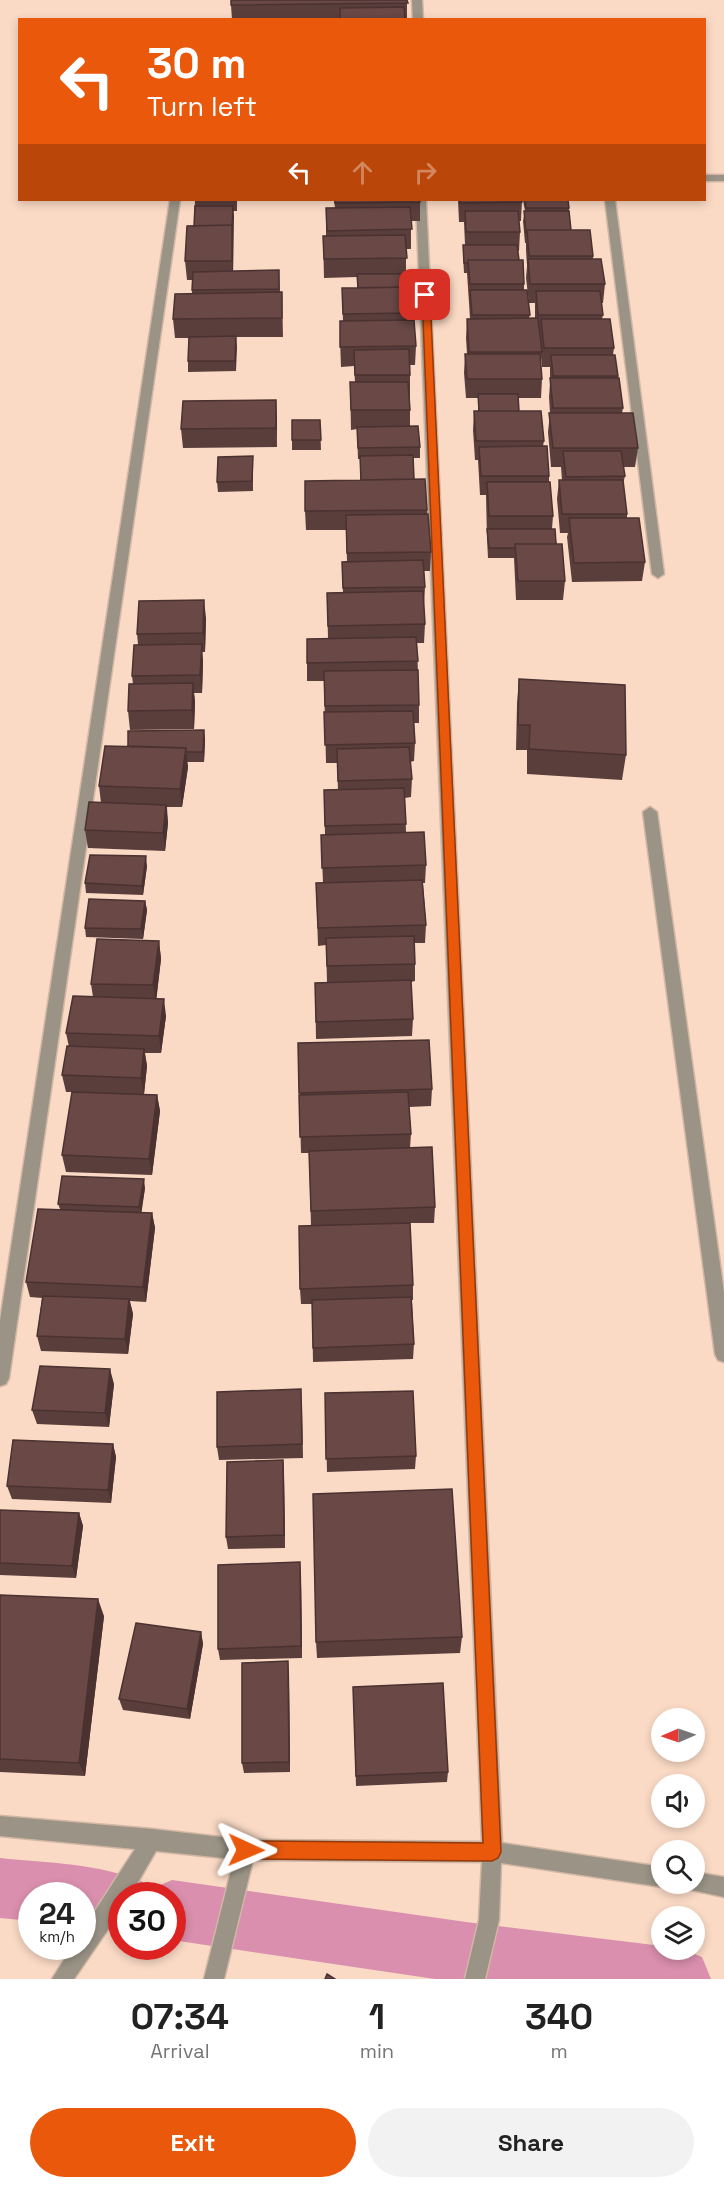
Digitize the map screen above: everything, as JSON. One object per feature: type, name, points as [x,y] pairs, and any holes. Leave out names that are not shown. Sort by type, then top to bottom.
[{"type":"street","points":[[417,0],[417,18]]},
{"type":"street","points":[[706,178],[724,178]]},
{"type":"street","points":[[0,1378],[175,201]]},
{"type":"street","points":[[421,201],[492,1852],[489,1920],[475,1979]]},
{"type":"street","points":[[610,201],[658,574]]},
{"type":"street","points":[[650,812],[724,1353]]},
{"type":"street","points":[[0,1826],[152,1839],[246,1850],[492,1852],[651,1875]]},
{"type":"street","points":[[66,1974],[129,1880],[152,1839]]},
{"type":"street","points":[[216,1971],[246,1850]]},
{"type":"street","points":[[705,1884],[724,1887]]},
{"type":"building","points":[[231,0],[407,0],[408,3],[231,5]]},
{"type":"building","points":[[404,7],[405,18],[340,18],[340,8]]},
{"type":"building","points":[[335,201],[420,201],[420,202],[335,203]]},
{"type":"building","points":[[460,201],[522,201],[522,202],[460,203]]},
{"type":"building","points":[[525,201],[568,201],[569,208],[526,208]]},
{"type":"building","points":[[195,206],[233,206],[232,228],[232,225],[194,226]]},
{"type":"building","points":[[410,207],[412,229],[327,231],[326,208]]},
{"type":"building","points":[[465,211],[518,211],[520,232],[466,232]]},
{"type":"building","points":[[524,211],[569,211],[571,230],[527,230],[526,233]]},
{"type":"building","points":[[232,225],[232,261],[185,261],[187,226]]},
{"type":"building","points":[[527,230],[590,230],[593,256],[529,256]]},
{"type":"building","points":[[405,235],[407,258],[324,259],[323,236]]},
{"type":"building","points":[[463,245],[517,245],[519,260],[468,260],[468,263],[464,263]]},
{"type":"building","points":[[528,259],[601,259],[605,284],[530,284]]},
{"type":"building","points":[[468,260],[523,260],[524,284],[470,284]]},
{"type":"building","points":[[279,270],[279,289],[192,290],[193,272]]},
{"type":"building","points":[[357,274],[406,274],[408,294],[406,294],[406,287],[358,288]]},
{"type":"building","points":[[406,287],[407,313],[343,314],[342,288]]},
{"type":"building","points":[[470,290],[527,290],[530,315],[472,315]]},
{"type":"building","points":[[536,291],[600,291],[603,315],[538,315]]},
{"type":"building","points":[[282,292],[282,318],[173,319],[175,294]]},
{"type":"building","points":[[538,318],[542,352],[469,352],[467,319]]},
{"type":"building","points":[[541,319],[610,319],[614,348],[544,348]]},
{"type":"building","points":[[414,320],[416,346],[340,347],[340,321]]},
{"type":"building","points":[[236,336],[235,361],[188,361],[189,337]]},
{"type":"building","points":[[409,349],[410,375],[355,375],[354,350]]},
{"type":"building","points":[[465,354],[540,354],[542,379],[467,379]]},
{"type":"building","points":[[551,355],[615,355],[618,376],[553,376]]},
{"type":"building","points":[[550,378],[619,378],[623,408],[553,408]]},
{"type":"building","points":[[350,382],[408,382],[410,410],[351,410]]},
{"type":"building","points":[[478,394],[518,394],[519,411],[479,411]]},
{"type":"building","points":[[276,400],[276,428],[181,429],[183,401]]},
{"type":"building","points":[[474,411],[541,411],[544,441],[476,441]]},
{"type":"building","points":[[549,413],[633,413],[638,448],[553,448]]},
{"type":"building","points":[[292,420],[320,420],[321,440],[292,440]]},
{"type":"building","points":[[418,426],[420,447],[358,448],[357,427]]},
{"type":"building","points":[[547,446],[549,476],[481,476],[479,447]]},
{"type":"building","points":[[563,451],[621,451],[625,476],[566,477]]},
{"type":"building","points":[[413,455],[414,479],[361,480],[360,456]]},
{"type":"building","points":[[253,456],[252,481],[217,482],[218,457]]},
{"type":"building","points":[[425,479],[427,510],[305,511],[305,481]]},
{"type":"building","points":[[559,480],[623,480],[627,514],[562,514]]},
{"type":"building","points":[[487,482],[550,482],[553,516],[489,516]]},
{"type":"building","points":[[428,514],[431,552],[347,553],[346,515]]},
{"type":"building","points":[[569,518],[639,518],[645,562],[574,563]]},
{"type":"building","points":[[487,529],[555,529],[556,544],[515,544],[515,548],[489,548]]},
{"type":"building","points":[[515,544],[562,544],[565,581],[518,581]]},
{"type":"building","points":[[423,560],[425,587],[343,588],[342,562]]},
{"type":"building","points":[[423,591],[425,624],[328,626],[327,593]]},
{"type":"building","points":[[204,600],[203,633],[137,634],[139,601]]},
{"type":"building","points":[[416,637],[418,661],[307,663],[307,639]]},
{"type":"building","points":[[202,644],[200,675],[132,676],[134,645]]},
{"type":"building","points":[[418,670],[419,705],[325,706],[324,671]]},
{"type":"building","points":[[519,679],[625,685],[626,755],[529,749],[530,725],[518,725]]},
{"type":"building","points":[[193,683],[192,710],[128,711],[129,684]]},
{"type":"building","points":[[413,711],[415,743],[325,745],[324,712]]},
{"type":"building","points":[[204,730],[203,752],[186,752],[186,748],[128,746],[128,731]]},
{"type":"building","points":[[105,746],[186,748],[180,789],[99,786]]},
{"type":"building","points":[[409,747],[412,779],[338,781],[337,749]]},
{"type":"building","points":[[404,788],[406,824],[325,826],[324,790]]},
{"type":"building","points":[[89,802],[166,805],[163,833],[85,830]]},
{"type":"building","points":[[424,832],[426,865],[322,868],[321,835]]},
{"type":"building","points":[[90,855],[146,856],[142,886],[85,883]]},
{"type":"building","points":[[422,880],[426,925],[318,928],[316,883]]},
{"type":"building","points":[[89,899],[145,901],[141,929],[85,928]]},
{"type":"building","points":[[414,936],[415,964],[327,966],[326,938]]},
{"type":"building","points":[[97,939],[159,941],[153,985],[91,984]]},
{"type":"building","points":[[411,980],[413,1019],[316,1022],[315,983]]},
{"type":"building","points":[[73,996],[164,999],[159,1036],[66,1033]]},
{"type":"building","points":[[429,1040],[432,1089],[299,1093],[298,1043]]},
{"type":"building","points":[[67,1046],[144,1049],[141,1078],[62,1075]]},
{"type":"building","points":[[72,1092],[157,1095],[149,1159],[62,1155]]},
{"type":"building","points":[[408,1092],[411,1134],[300,1137],[299,1095]]},
{"type":"building","points":[[432,1147],[435,1207],[311,1211],[309,1151]]},
{"type":"building","points":[[62,1176],[144,1179],[139,1207],[58,1204]]},
{"type":"building","points":[[38,1209],[152,1213],[143,1287],[26,1282]]},
{"type":"building","points":[[410,1223],[413,1285],[300,1289],[299,1226]]},
{"type":"building","points":[[43,1296],[129,1299],[125,1339],[37,1336]]},
{"type":"building","points":[[411,1297],[414,1344],[313,1348],[312,1300]]},
{"type":"building","points":[[40,1366],[110,1369],[105,1413],[32,1410]]},
{"type":"building","points":[[301,1389],[302,1444],[217,1447],[217,1392]]},
{"type":"building","points":[[413,1391],[416,1456],[326,1459],[325,1393]]},
{"type":"building","points":[[13,1440],[113,1444],[108,1490],[7,1486]]},
{"type":"building","points":[[283,1460],[284,1535],[226,1537],[227,1462]]},
{"type":"building","points":[[452,1489],[462,1637],[316,1642],[313,1494]]},
{"type":"building","points":[[0,1510],[79,1513],[72,1566],[0,1563]]},
{"type":"building","points":[[300,1562],[301,1646],[218,1649],[218,1565]]},
{"type":"building","points":[[0,1595],[98,1599],[79,1763],[0,1759]]},
{"type":"building","points":[[136,1623],[201,1632],[187,1709],[119,1699]]},
{"type":"building","points":[[288,1661],[289,1762],[242,1763],[242,1663]]},
{"type":"building","points":[[443,1683],[448,1772],[356,1776],[353,1687]]},
{"type":"building","points":[[327,1974],[335,1979],[325,1979]]},
{"type":"waterway","points":[[0,1888],[108,1901]]},
{"type":"waterway","points":[[186,1912],[466,1953],[680,1979]]},
{"type":"route","points":[[246,1850],[492,1852],[425,295]]}]
